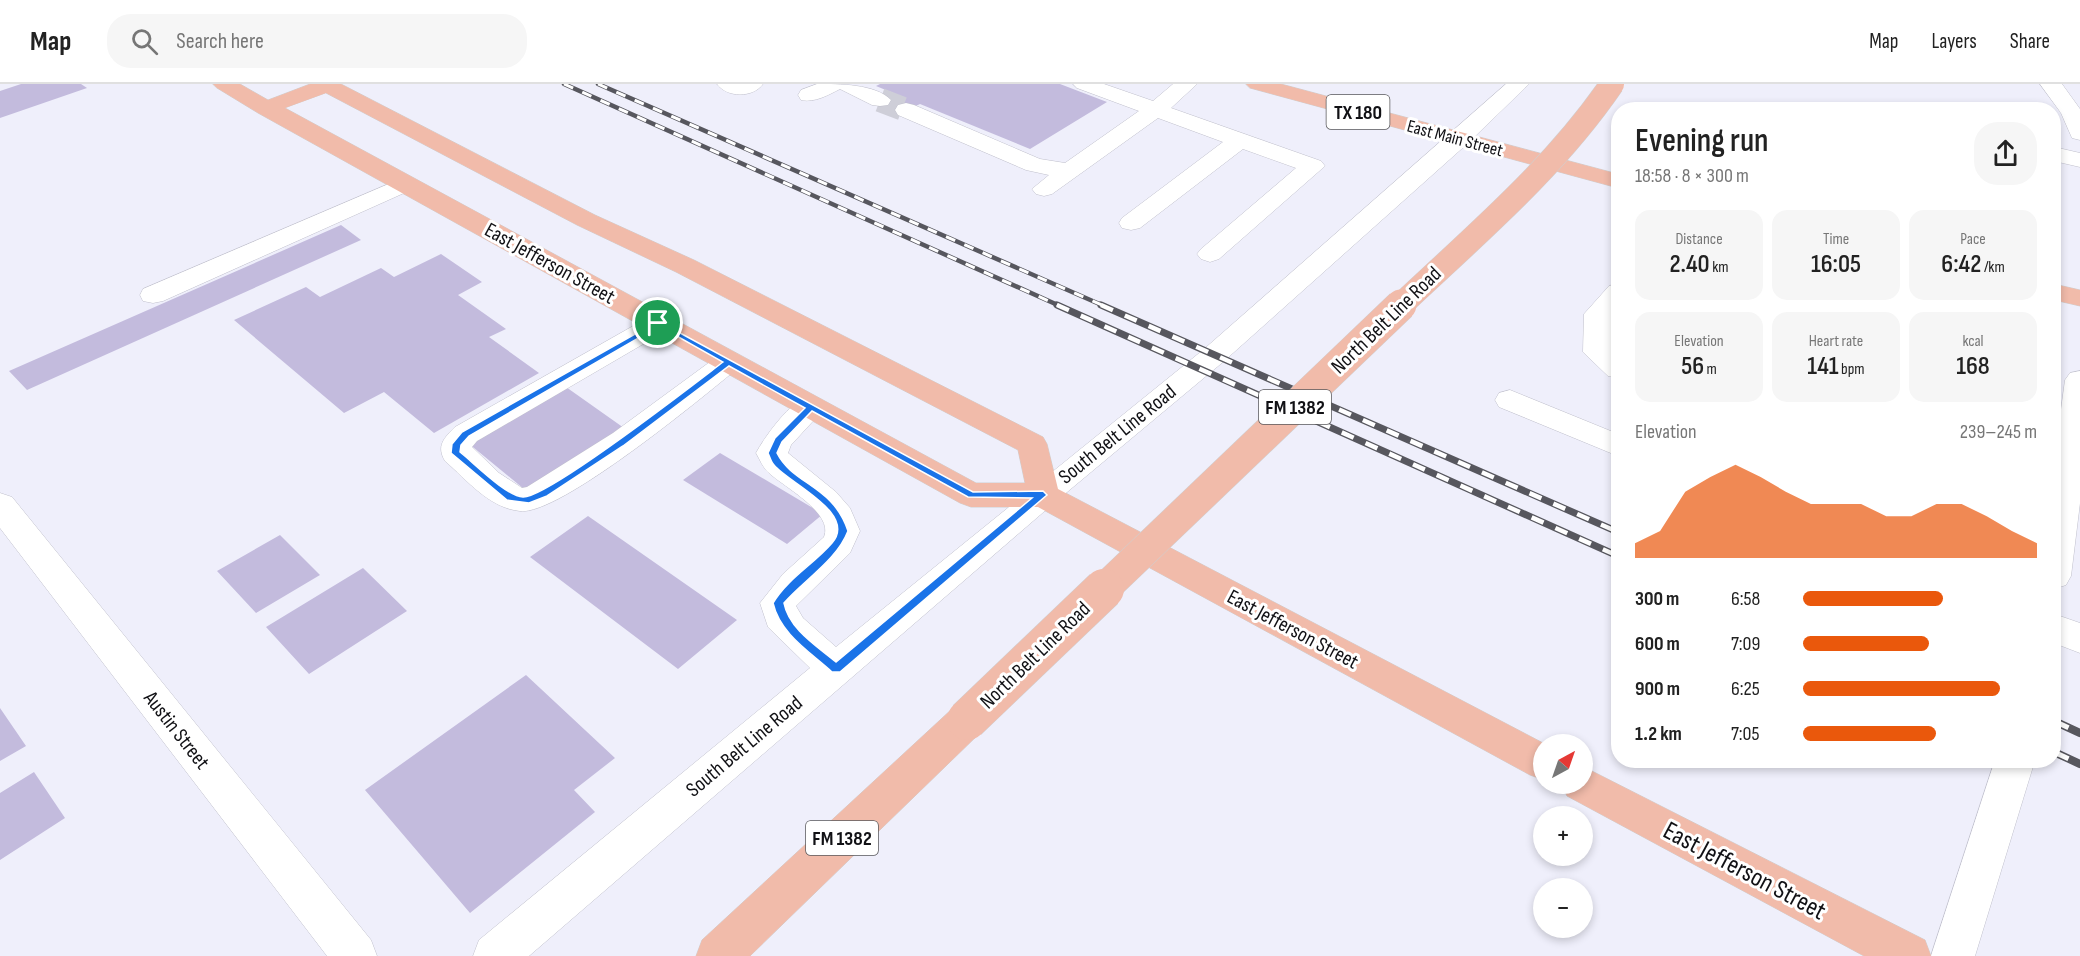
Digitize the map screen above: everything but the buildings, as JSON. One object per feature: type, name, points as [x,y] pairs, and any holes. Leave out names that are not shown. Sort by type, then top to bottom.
[{"type":"main road","name":"East Jefferson Street","points":[[224,84],[971,495],[1043,495],[1533,757]]},
{"type":"main road","points":[[266,108],[326,84],[586,220],[685,266],[1032,444],[1043,495]]},
{"type":"main road","name":"East Main Street","points":[[1257,84],[1611,179]]},
{"type":"main road","name":"North Belt Line Road","points":[[718,956],[1539,173],[1594,111],[1612,84]]},
{"type":"main road","points":[[2061,294],[2080,298]]},
{"type":"main road","name":"East Jefferson Street","points":[[1593,789],[1909,956]]},
{"type":"street","points":[[809,95],[835,84]]},
{"type":"street","points":[[846,84],[880,100]]},
{"type":"street","points":[[1084,84],[1158,108],[1313,166],[1210,254]]},
{"type":"street","points":[[1044,189],[1158,108],[1186,84]]},
{"type":"street","points":[[1459,140],[1518,84]]},
{"type":"street","points":[[2051,84],[2072,113],[2080,133]]},
{"type":"street","points":[[906,110],[1034,165],[1068,171]]},
{"type":"street","points":[[1131,223],[1241,139]]},
{"type":"street","name":"South Belt Line Road","points":[[495,956],[1043,495],[1213,356],[1459,140]]},
{"type":"street","points":[[2061,156],[2080,160]]},
{"type":"street","points":[[153,295],[405,184]]},
{"type":"street","points":[[1611,300],[1598,314],[1597,352],[1611,363]]},
{"type":"street","points":[[658,323],[465,434],[456,444],[456,453],[510,498],[525,501],[544,494],[620,443],[728,362]]},
{"type":"street","points":[[2063,527],[2080,380]]},
{"type":"street","points":[[1510,400],[1611,443]]},
{"type":"street","points":[[811,407],[778,440],[772,453],[778,464],[825,500],[838,516],[843,531],[838,544],[795,583],[778,603],[781,616],[790,628],[836,669]]},
{"type":"street","name":"Austin Street","points":[[0,505],[355,956]]},
{"type":"street","points":[[2061,631],[2080,638]]},
{"type":"street","points":[[1953,956],[2012,768]]},
{"type":"tunnel","points":[[880,100],[906,110]]},
{"type":"railway","points":[[564,84],[1060,306]]},
{"type":"railway","points":[[598,84],[1104,306]]},
{"type":"railway","points":[[1057,305],[1611,553]]},
{"type":"railway","points":[[1101,305],[1611,529]]},
{"type":"railway","points":[[2061,724],[2080,733]]},
{"type":"railway","points":[[2061,755],[2080,764]]},
{"type":"route","points":[[658,323],[465,434],[456,444],[456,453],[510,498],[525,501],[544,494],[620,443],[728,362],[811,407],[778,440],[772,453],[778,464],[825,500],[838,516],[843,531],[838,544],[795,583],[778,603],[781,616],[790,628],[836,669],[1043,495],[971,495],[811,407],[734,365],[728,362],[658,323]]}]
